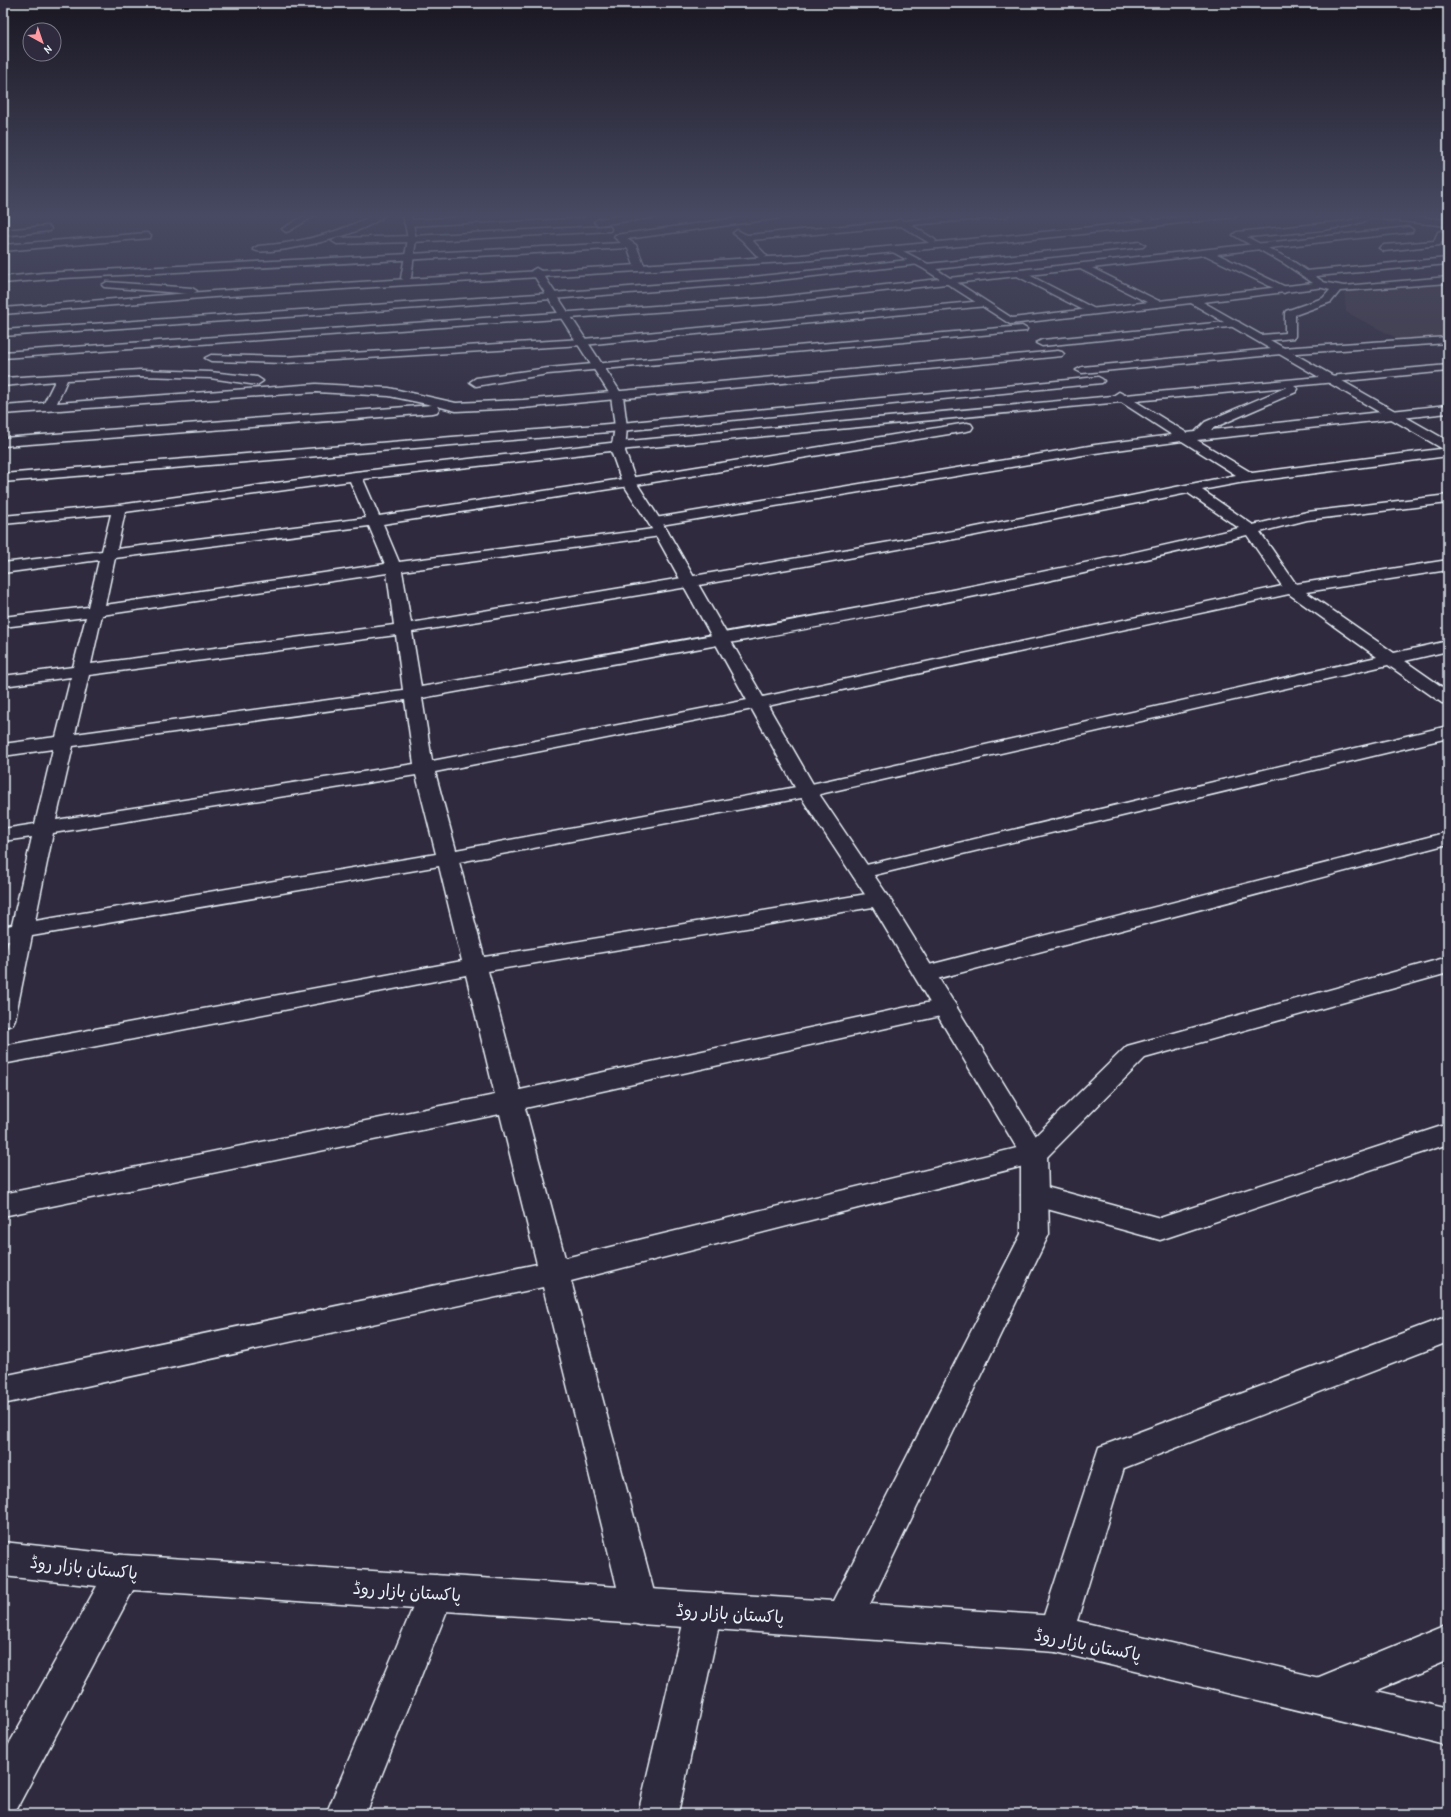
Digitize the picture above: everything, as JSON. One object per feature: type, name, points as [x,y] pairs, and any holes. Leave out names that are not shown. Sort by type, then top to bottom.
[{"type":"street","points":[[3,304],[79,299]]},
{"type":"street","points":[[3,311],[155,299]]},
{"type":"street","points":[[3,333],[511,299]]},
{"type":"street","points":[[554,299],[617,396],[620,436],[618,451],[629,482],[658,527],[807,791],[880,899],[1034,1154],[1035,1234],[843,1620]]},
{"type":"street","points":[[765,299],[790,322]]},
{"type":"street","points":[[3,355],[566,316],[789,299]]},
{"type":"street","points":[[975,299],[1010,321],[1124,400],[1250,478]]},
{"type":"street","points":[[1066,299],[1091,312]]},
{"type":"street","points":[[1147,299],[1157,304]]},
{"type":"street","points":[[1010,321],[1204,299]]},
{"type":"street","points":[[1259,338],[1290,336],[1290,313],[1328,299]]},
{"type":"street","points":[[1193,300],[1448,446]]},
{"type":"street","points":[[211,358],[285,360],[583,342],[983,304]]},
{"type":"street","points":[[807,321],[836,346]]},
{"type":"street","points":[[1042,343],[1235,324]]},
{"type":"street","points":[[476,382],[548,371],[598,366],[1022,330]]},
{"type":"street","points":[[1082,370],[1282,351],[1448,340]]},
{"type":"street","points":[[3,442],[456,407],[523,404],[1058,354]]},
{"type":"street","points":[[3,478],[348,449],[620,436],[1124,400],[1448,368]]},
{"type":"street","points":[[3,382],[140,373],[210,376],[316,388],[389,392],[456,407]]},
{"type":"street","points":[[49,406],[63,377]]},
{"type":"street","points":[[3,520],[119,509],[355,476],[620,436],[1098,381]]},
{"type":"street","points":[[1199,436],[1209,425],[1311,381]]},
{"type":"street","points":[[3,410],[316,388]]},
{"type":"street","points":[[3,568],[108,556],[374,520],[629,482],[1124,400]]},
{"type":"street","points":[[3,622],[95,611],[658,527],[1096,449],[1185,437],[1448,409]]},
{"type":"street","points":[[339,416],[348,449]]},
{"type":"street","points":[[3,681],[403,629],[688,582],[972,532],[1250,478],[1448,452]]},
{"type":"street","points":[[355,476],[394,567],[424,768],[640,1607]]},
{"type":"street","points":[[1191,489],[1251,530],[1292,589],[1448,699]]},
{"type":"street","points":[[3,750],[413,694],[721,639],[1142,557],[1307,516],[1448,499]]},
{"type":"street","points":[[3,1019],[12,933],[44,829],[119,509]]},
{"type":"street","points":[[3,835],[424,768],[758,704],[1292,589],[1448,565]]},
{"type":"street","points":[[12,933],[447,858],[807,791],[1448,646]]},
{"type":"street","points":[[862,872],[1448,732]]},
{"type":"street","points":[[925,974],[1448,838]]},
{"type":"street","points":[[3,1055],[475,966],[880,899]]},
{"type":"street","points":[[3,1390],[554,1273],[1034,1154],[1136,1052],[1448,965]]},
{"type":"street","points":[[3,1205],[510,1102],[945,1007]]},
{"type":"street","points":[[1035,1195],[1160,1229],[1448,1134]]},
{"type":"street","points":[[1056,1634],[1111,1458],[1448,1329]]},
{"type":"street","name":"پاکستان بازار روڈ","points":[[3,1559],[124,1572],[1056,1634],[1320,1695],[1448,1727]]},
{"type":"street","points":[[3,1794],[124,1572]]},
{"type":"street","points":[[346,1814],[436,1593]]},
{"type":"street","points":[[663,1812],[704,1611]]},
{"type":"street","points":[[1320,1695],[1448,1642]]},
{"type":"shaded area","points":[[1345,299],[1448,299],[1448,340],[1406,343],[1346,312]]}]
